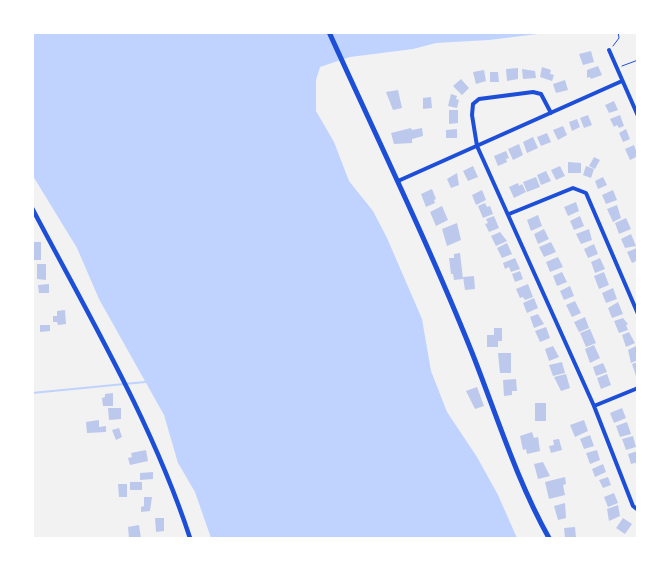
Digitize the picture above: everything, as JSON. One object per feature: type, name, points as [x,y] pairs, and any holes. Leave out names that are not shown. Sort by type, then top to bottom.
[{"type":"main road","points":[[329,32],[398,182],[470,350],[532,508],[550,538]]},
{"type":"street","points":[[609,50],[638,116]]},
{"type":"street","points":[[398,182],[622,81]]},
{"type":"street","points":[[551,113],[541,94],[533,92],[479,99],[473,104],[472,115],[477,146],[594,406],[633,506],[638,510]]},
{"type":"street","points":[[509,214],[573,188],[586,193],[638,314]]},
{"type":"street","points":[[32,208],[131,396],[173,486],[190,538]]},
{"type":"street","points":[[594,406],[638,388]]},
{"type":"path","points":[[609,50],[619,38],[618,32]]},
{"type":"path","points":[[617,68],[638,60]]},
{"type":"water","points":[[33,33],[546,33],[489,40],[436,43],[413,49],[350,57],[320,67],[316,80],[316,111],[334,142],[349,181],[373,211],[387,238],[422,319],[431,371],[447,412],[477,457],[498,495],[517,538],[211,538],[195,492],[178,463],[164,415],[99,299],[77,248],[33,176]]},
{"type":"building","points":[[591,51],[594,62],[583,65],[579,54]]},
{"type":"building","points":[[598,66],[602,75],[591,79],[590,77],[587,78],[587,70]]},
{"type":"building","points":[[542,67],[551,70],[550,74],[554,75],[552,81],[540,77]]},
{"type":"building","points":[[518,68],[518,79],[507,81],[506,69]]},
{"type":"building","points":[[522,69],[535,71],[536,78],[523,79]]},
{"type":"building","points":[[484,70],[486,81],[476,84],[473,72]]},
{"type":"building","points":[[490,72],[498,72],[499,82],[490,82]]},
{"type":"building","points":[[461,79],[469,88],[462,95],[453,86]]},
{"type":"building","points":[[565,80],[568,90],[556,93],[553,84]]},
{"type":"building","points":[[398,90],[402,108],[393,110],[386,92]]},
{"type":"building","points":[[451,94],[457,96],[456,99],[459,100],[457,108],[448,106]]},
{"type":"building","points":[[431,97],[432,108],[423,109],[423,98]]},
{"type":"building","points":[[614,101],[618,110],[609,113],[605,105]]},
{"type":"building","points":[[449,110],[458,110],[458,123],[449,124]]},
{"type":"building","points":[[588,115],[592,125],[584,128],[580,118]]},
{"type":"building","points":[[620,115],[624,126],[619,128],[617,125],[614,127],[610,119]]},
{"type":"building","points":[[577,119],[580,127],[572,131],[569,122]]},
{"type":"building","points":[[563,126],[567,135],[558,140],[553,130]]},
{"type":"building","points":[[411,128],[412,130],[422,128],[423,136],[412,139],[412,143],[394,144],[391,133]]},
{"type":"building","points":[[457,129],[457,138],[446,138],[446,130]]},
{"type":"building","points":[[626,129],[630,139],[623,142],[619,133]]},
{"type":"building","points":[[547,133],[551,142],[541,146],[537,137]]},
{"type":"building","points":[[533,137],[538,148],[527,153],[523,142]]},
{"type":"building","points":[[519,144],[523,155],[513,160],[508,149]]},
{"type":"building","points":[[634,145],[638,156],[630,160],[625,149]]},
{"type":"building","points":[[506,151],[509,158],[506,159],[507,162],[498,166],[494,156]]},
{"type":"building","points":[[594,157],[600,160],[595,169],[589,166]]},
{"type":"building","points":[[568,162],[581,163],[581,173],[568,173]]},
{"type":"building","points":[[473,166],[478,177],[468,181],[463,171]]},
{"type":"building","points":[[560,166],[565,176],[556,180],[551,170]]},
{"type":"building","points":[[586,166],[594,169],[591,178],[583,175]]},
{"type":"building","points":[[546,171],[551,181],[541,185],[537,175]]},
{"type":"building","points":[[457,173],[459,185],[451,188],[447,179]]},
{"type":"building","points":[[536,177],[540,187],[527,192],[523,182]]},
{"type":"building","points":[[603,177],[607,185],[598,189],[595,181]]},
{"type":"building","points":[[518,183],[519,186],[522,184],[526,192],[514,198],[509,187]]},
{"type":"building","points":[[432,189],[436,199],[434,200],[435,203],[426,207],[421,194]]},
{"type":"building","points":[[482,190],[486,200],[476,205],[472,195]]},
{"type":"building","points":[[613,190],[617,200],[606,204],[602,195]]},
{"type":"building","points":[[576,202],[579,211],[568,216],[564,207]]},
{"type":"building","points":[[485,203],[487,207],[490,206],[493,214],[483,218],[478,206]]},
{"type":"building","points":[[617,205],[621,218],[613,222],[607,209]]},
{"type":"building","points":[[442,206],[448,220],[436,226],[430,212]]},
{"type":"building","points":[[538,215],[542,226],[531,231],[527,220]]},
{"type":"building","points":[[494,216],[499,228],[489,232],[485,224],[488,223],[486,219]]},
{"type":"building","points":[[580,216],[584,226],[574,230],[570,221]]},
{"type":"building","points":[[626,218],[631,229],[619,234],[615,223]]},
{"type":"building","points":[[457,223],[461,240],[447,246],[442,229]]},
{"type":"building","points":[[544,229],[549,239],[538,244],[534,234]]},
{"type":"building","points":[[589,229],[592,240],[581,244],[576,234]]},
{"type":"building","points":[[500,232],[507,241],[496,246],[491,236]]},
{"type":"building","points":[[631,234],[636,246],[625,248],[621,239]]},
{"type":"building","points":[[32,242],[41,242],[41,260],[32,260]]},
{"type":"building","points":[[551,242],[556,252],[544,257],[539,247]]},
{"type":"building","points":[[507,243],[512,254],[502,258],[497,248]]},
{"type":"building","points":[[594,244],[598,254],[588,258],[584,249]]},
{"type":"building","points":[[637,248],[638,260],[632,263],[627,252]]},
{"type":"building","points":[[460,253],[463,279],[454,280],[453,274],[451,274],[449,258],[454,258],[454,254]]},
{"type":"building","points":[[558,257],[563,267],[550,272],[546,262]]},
{"type":"building","points":[[515,258],[520,269],[511,272],[509,267],[505,269],[503,263]]},
{"type":"building","points":[[600,258],[605,269],[595,273],[591,262]]},
{"type":"building","points":[[37,264],[46,264],[46,280],[37,279]]},
{"type":"building","points":[[520,271],[523,279],[515,282],[512,274]]},
{"type":"building","points":[[562,272],[567,282],[557,286],[553,276]]},
{"type":"building","points":[[604,272],[609,285],[599,289],[594,276]]},
{"type":"building","points":[[474,276],[475,289],[465,290],[463,277]]},
{"type":"building","points":[[49,284],[49,293],[39,293],[38,285]]},
{"type":"building","points":[[528,284],[533,297],[525,300],[523,297],[520,298],[516,289]]},
{"type":"building","points":[[570,286],[574,296],[564,300],[560,291]]},
{"type":"building","points":[[613,288],[617,299],[606,303],[602,293]]},
{"type":"building","points":[[534,298],[538,308],[527,313],[523,303]]},
{"type":"building","points":[[575,301],[581,313],[572,317],[566,305]]},
{"type":"building","points":[[618,302],[623,314],[612,318],[608,308]]},
{"type":"building","points":[[65,310],[66,324],[58,325],[57,322],[53,322],[53,316],[57,316],[57,311]]},
{"type":"building","points":[[538,314],[544,324],[534,328],[530,317]]},
{"type":"building","points":[[585,317],[589,328],[579,332],[574,322]]},
{"type":"building","points":[[623,318],[628,324],[626,325],[628,330],[619,333],[614,321]]},
{"type":"building","points":[[40,325],[50,325],[50,331],[40,332]]},
{"type":"building","points":[[546,327],[550,338],[540,342],[535,331]]},
{"type":"building","points":[[494,328],[502,328],[502,341],[498,341],[498,347],[487,347],[487,335],[494,335]]},
{"type":"building","points":[[590,329],[596,343],[586,347],[580,333]]},
{"type":"building","points":[[629,332],[635,343],[626,347],[622,335]]},
{"type":"building","points":[[594,345],[600,358],[590,363],[585,349]]},
{"type":"building","points":[[553,346],[559,357],[549,361],[545,349]]},
{"type":"building","points":[[636,346],[638,360],[631,363],[628,350]]},
{"type":"building","points":[[498,353],[511,353],[511,373],[500,373]]},
{"type":"building","points":[[562,362],[565,373],[553,376],[549,365]]},
{"type":"building","points":[[638,362],[638,379],[637,379],[632,364]]},
{"type":"building","points":[[603,363],[607,372],[596,376],[593,367]]},
{"type":"building","points":[[566,374],[570,388],[561,391],[554,377]]},
{"type":"building","points":[[607,374],[611,385],[601,389],[597,378]]},
{"type":"building","points":[[516,379],[517,391],[512,391],[512,395],[504,396],[503,380]]},
{"type":"building","points":[[477,387],[484,406],[475,409],[466,391]]},
{"type":"building","points":[[113,393],[113,406],[103,406],[102,398],[105,397],[105,394]]},
{"type":"building","points":[[535,403],[546,403],[546,421],[535,421]]},
{"type":"building","points":[[108,408],[121,408],[121,419],[109,420]]},
{"type":"building","points":[[622,408],[626,418],[614,423],[610,413]]},
{"type":"building","points":[[99,420],[99,427],[106,426],[106,432],[87,433],[86,422]]},
{"type":"building","points":[[584,420],[588,431],[575,437],[570,425]]},
{"type":"building","points":[[627,422],[631,434],[620,437],[616,426]]},
{"type":"building","points":[[119,428],[122,437],[116,440],[112,430]]},
{"type":"building","points":[[532,432],[534,438],[538,437],[540,451],[527,454],[526,449],[523,450],[520,436]]},
{"type":"building","points":[[590,435],[594,446],[584,449],[580,439]]},
{"type":"building","points":[[633,436],[636,447],[626,450],[622,439]]},
{"type":"building","points":[[559,439],[562,450],[551,453],[549,446],[554,445],[553,440]]},
{"type":"building","points":[[146,450],[148,461],[130,465],[128,458],[132,457],[131,453]]},
{"type":"building","points":[[597,450],[600,460],[590,464],[586,453]]},
{"type":"building","points":[[638,451],[638,462],[631,464],[628,454]]},
{"type":"building","points":[[543,462],[550,476],[538,479],[534,464]]},
{"type":"building","points":[[603,464],[606,472],[595,477],[592,469]]},
{"type":"building","points":[[153,472],[153,479],[140,480],[140,473]]},
{"type":"building","points":[[565,477],[566,484],[563,485],[565,495],[549,499],[545,482]]},
{"type":"building","points":[[608,477],[611,485],[603,488],[599,480]]},
{"type":"building","points":[[130,482],[142,482],[142,490],[130,490]]},
{"type":"building","points":[[118,484],[127,484],[127,497],[119,497]]},
{"type":"building","points":[[614,493],[618,503],[608,507],[604,497]]},
{"type":"building","points":[[144,497],[152,497],[150,511],[141,512],[141,507],[144,506]]},
{"type":"building","points":[[565,503],[566,518],[558,520],[554,506]]},
{"type":"building","points":[[618,505],[620,516],[609,521],[607,509]]},
{"type":"building","points":[[155,518],[164,518],[164,531],[156,532]]},
{"type":"building","points":[[623,518],[632,524],[625,534],[616,528]]},
{"type":"building","points":[[139,525],[141,538],[129,538],[128,527]]},
{"type":"building","points":[[575,527],[576,538],[565,538],[564,528]]},
{"type":"waterway","points":[[32,393],[145,382]]}]
